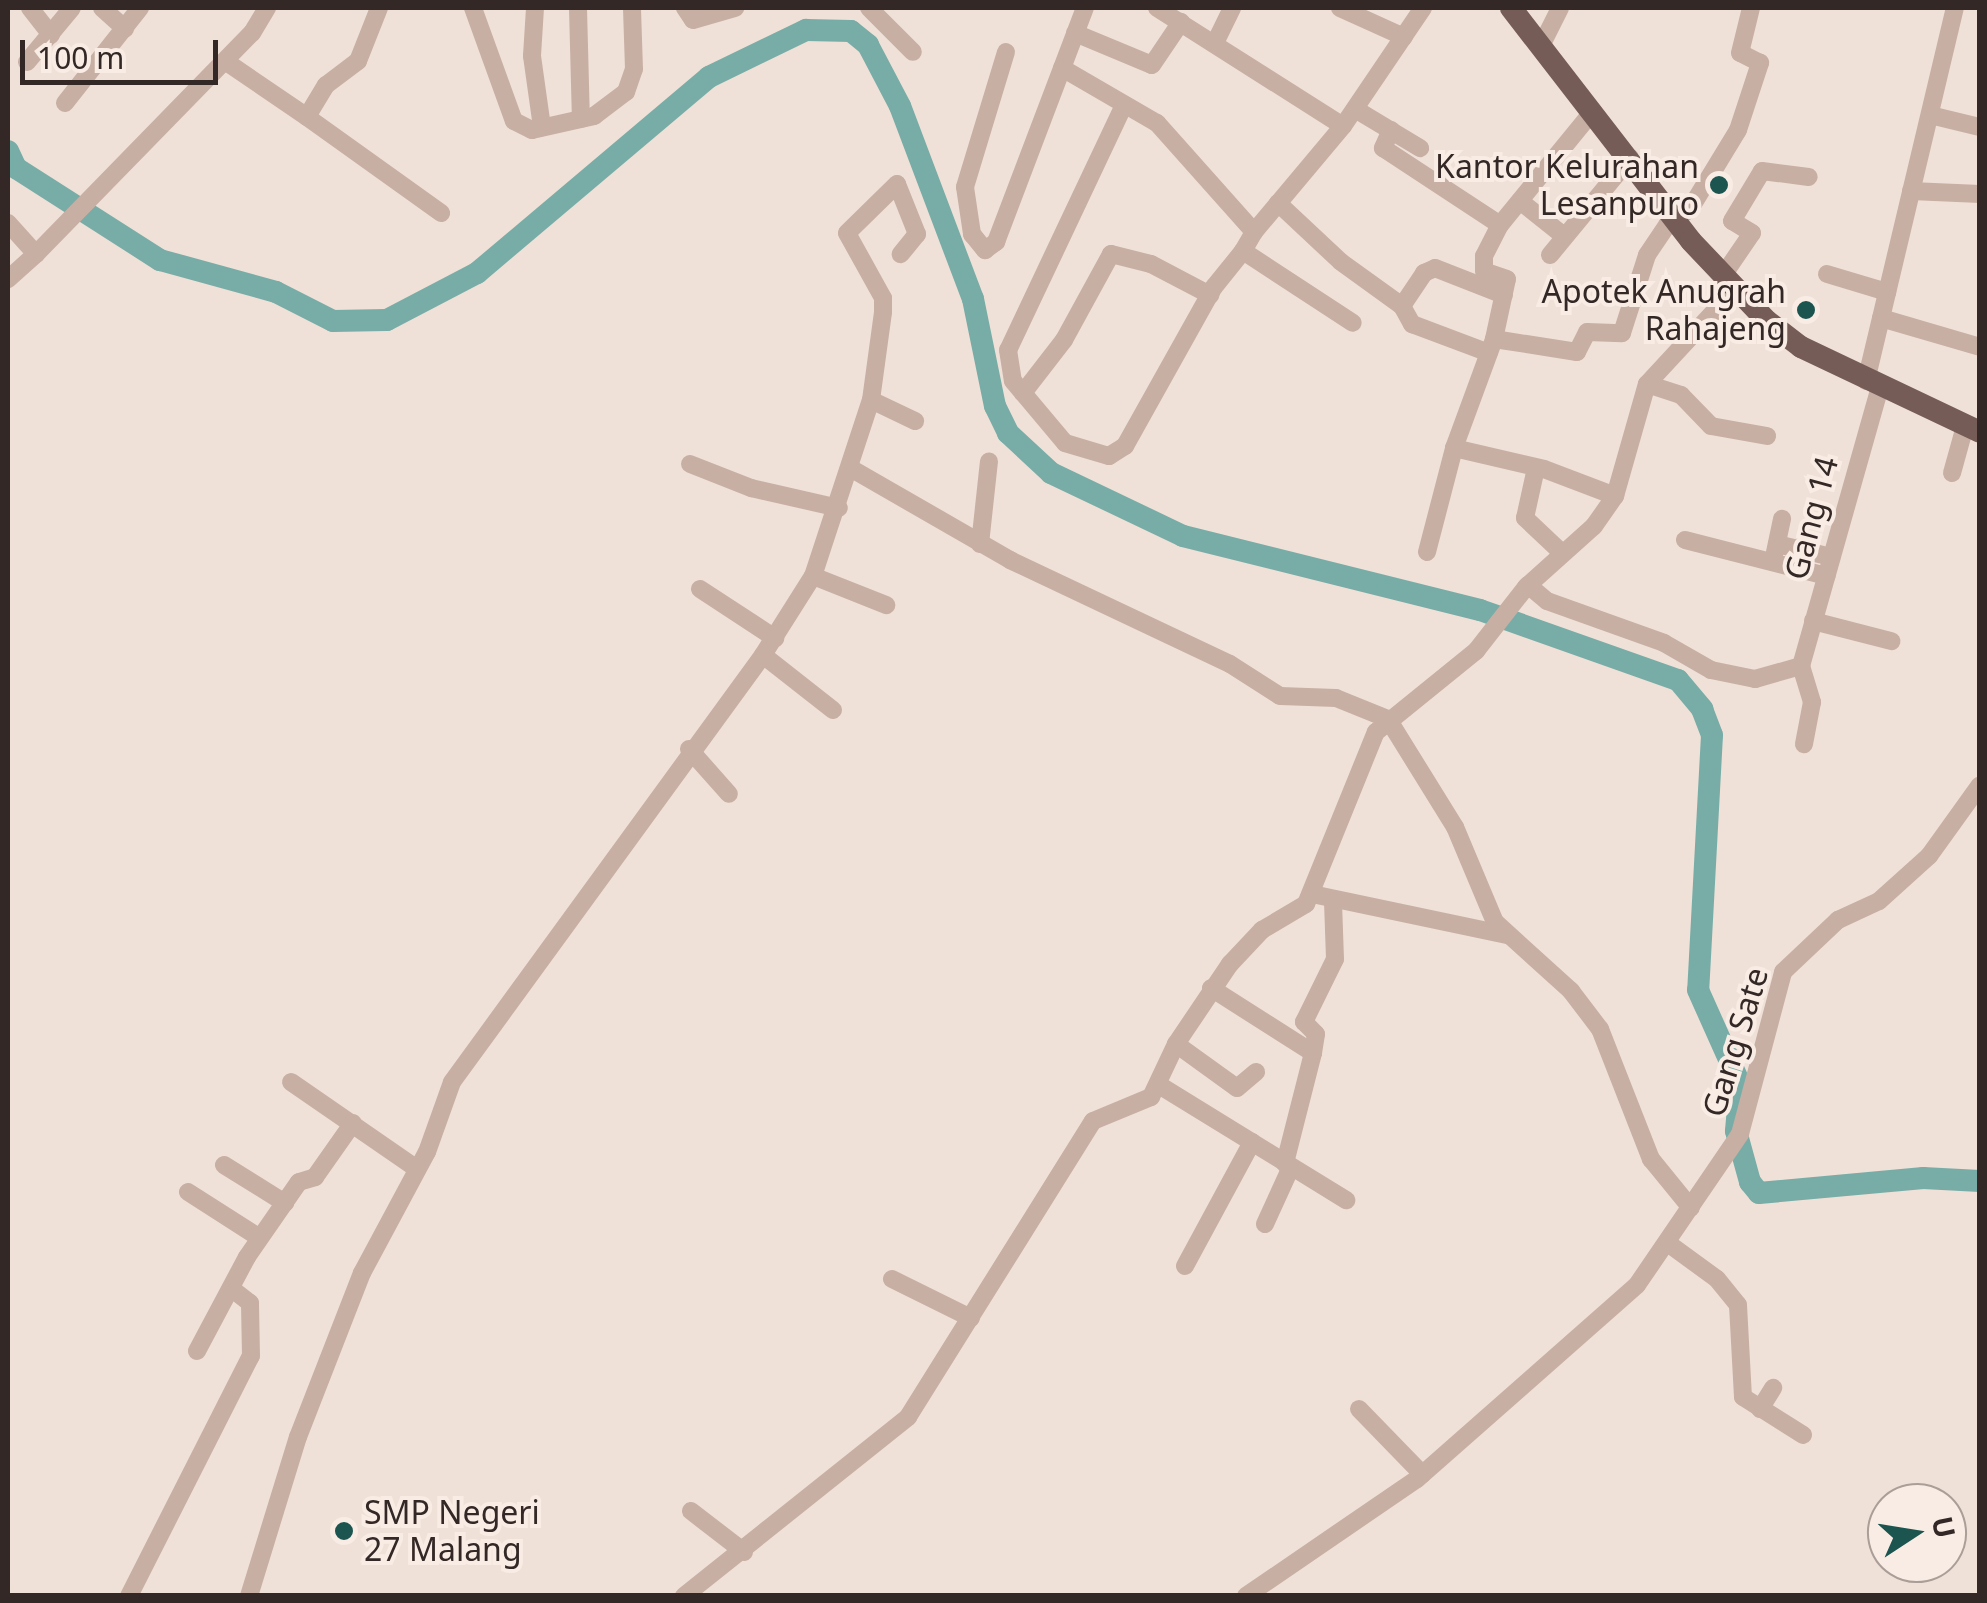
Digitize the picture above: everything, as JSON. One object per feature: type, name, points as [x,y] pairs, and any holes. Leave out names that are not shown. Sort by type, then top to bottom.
[{"type":"main road","points":[[1511,8],[1728,284],[1801,347],[1972,429]]},
{"type":"street","points":[[30,8],[51,35]]},
{"type":"street","points":[[26,62],[72,8]]},
{"type":"street","points":[[102,8],[125,30]]},
{"type":"street","points":[[65,104],[140,8]]},
{"type":"street","points":[[8,280],[103,189],[225,61],[267,8]]},
{"type":"street","points":[[307,118],[326,86],[358,61],[379,8]]},
{"type":"street","points":[[473,8],[514,121],[524,129],[581,120],[606,110],[632,80],[632,8]]},
{"type":"street","points":[[535,8],[532,56],[542,127]]},
{"type":"street","points":[[578,8],[581,120]]},
{"type":"street","points":[[685,8],[692,20],[735,8]]},
{"type":"street","points":[[869,8],[913,52]]},
{"type":"street","points":[[1006,52],[965,187],[972,234],[985,250],[996,242],[1084,8]]},
{"type":"street","points":[[1157,8],[1343,126]]},
{"type":"street","points":[[1215,43],[1232,8]]},
{"type":"street","points":[[1340,8],[1404,37]]},
{"type":"street","points":[[1124,104],[1008,350],[1006,365],[1065,443],[1081,452],[1118,453],[1210,295],[1254,232],[1343,126],[1423,8]]},
{"type":"street","points":[[1541,46],[1560,8]]},
{"type":"street","points":[[1278,203],[1341,262],[1402,306],[1412,324],[1492,346],[1581,350],[1588,332],[1622,333],[1647,255],[1675,220],[1690,209],[1738,130],[1760,63],[1740,53],[1751,8]]},
{"type":"street","name":"Gang 14","points":[[1801,666],[1873,384],[1887,292],[1955,8]]},
{"type":"street","points":[[1075,33],[1152,65],[1181,22]]},
{"type":"street","points":[[225,61],[440,212]]},
{"type":"street","points":[[1062,68],[1173,138],[1254,232]]},
{"type":"street","points":[[1355,108],[1420,148]]},
{"type":"street","points":[[1506,287],[1482,268],[1500,225],[1593,111]]},
{"type":"street","points":[[1930,115],[1980,127]]},
{"type":"street","points":[[1391,130],[1383,148],[1500,225]]},
{"type":"street","points":[[1550,255],[1630,158]]},
{"type":"street","points":[[684,1596],[892,1434],[942,1370],[1093,1120],[1144,1102],[1159,1085],[1176,1044],[1212,988],[1262,930],[1301,909],[1312,894],[1373,736],[1476,651],[1527,586],[1594,526],[1615,496],[1646,384],[1728,284],[1752,233],[1732,221],[1762,171],[1808,176]]},
{"type":"street","points":[[249,1596],[298,1437],[362,1273],[417,1169],[464,1061],[689,749],[763,655],[813,576],[840,508],[870,400],[883,298],[847,233],[897,184],[917,234],[901,254]]},
{"type":"street","points":[[1911,191],[1980,194]]},
{"type":"street","points":[[1520,201],[1564,236]]},
{"type":"street","points":[[8,223],[36,254]]},
{"type":"street","points":[[1243,252],[1353,323]]},
{"type":"street","points":[[1024,393],[1064,340],[1111,254],[1151,264],[1210,295]]},
{"type":"street","points":[[1402,306],[1428,269],[1506,287]]},
{"type":"street","points":[[1827,274],[1887,292]]},
{"type":"street","points":[[1427,552],[1454,448],[1492,346],[1506,287]]},
{"type":"street","points":[[1882,318],[1980,347]]},
{"type":"street","points":[[1646,384],[1681,395],[1705,423],[1767,436]]},
{"type":"street","points":[[870,400],[915,420]]},
{"type":"street","points":[[1952,473],[1972,429]]},
{"type":"street","points":[[1454,448],[1536,468],[1615,496]]},
{"type":"street","points":[[980,544],[989,461]]},
{"type":"street","points":[[690,464],[751,488],[840,508]]},
{"type":"street","points":[[1536,468],[1525,518],[1562,554]]},
{"type":"street","points":[[852,469],[980,544],[1230,664],[1280,696],[1336,698],[1394,715],[1455,827],[1483,902],[1508,934],[1586,1006],[1651,1159],[1691,1208]]},
{"type":"street","points":[[1775,553],[1782,519]]},
{"type":"street","points":[[1685,540],[1775,553],[1829,567]]},
{"type":"street","points":[[813,576],[886,605]]},
{"type":"street","points":[[1527,586],[1546,600],[1664,644],[1710,670],[1755,680],[1801,666],[1812,702],[1804,744]]},
{"type":"street","points":[[700,588],[775,638]]},
{"type":"street","points":[[1813,621],[1891,641]]},
{"type":"street","points":[[763,655],[833,710]]},
{"type":"street","points":[[689,749],[729,794]]},
{"type":"street","name":"Gang Sate","points":[[1246,1596],[1422,1474],[1557,1362],[1636,1285],[1669,1244],[1740,1134],[1783,972],[1838,920],[1879,901],[1928,856],[1980,785]]},
{"type":"street","points":[[1312,894],[1508,934]]},
{"type":"street","points":[[1265,1224],[1288,1164],[1316,1034],[1304,1022],[1335,959],[1333,900]]},
{"type":"street","points":[[1212,988],[1312,1052]]},
{"type":"street","points":[[1176,1044],[1237,1088],[1256,1072]]},
{"type":"street","points":[[291,1082],[417,1169]]},
{"type":"street","points":[[1159,1085],[1346,1200]]},
{"type":"street","points":[[197,1351],[260,1238],[299,1182],[315,1177],[353,1123]]},
{"type":"street","points":[[1185,1266],[1252,1142]]},
{"type":"street","points":[[224,1165],[285,1203]]},
{"type":"street","points":[[188,1192],[260,1238]]},
{"type":"street","points":[[1669,1244],[1718,1279],[1738,1305],[1743,1322],[1738,1387],[1760,1408],[1803,1434]]},
{"type":"street","points":[[892,1279],[971,1318]]},
{"type":"street","points":[[129,1596],[251,1356],[250,1303],[231,1288]]},
{"type":"street","points":[[1760,1408],[1773,1388]]},
{"type":"street","points":[[1359,1409],[1422,1474]]},
{"type":"street","points":[[691,1510],[744,1552]]},
{"type":"waterway","points":[[8,151],[16,168],[160,260],[276,292],[333,321],[387,320],[477,273],[709,77],[806,30],[851,31],[868,45],[900,106],[973,299],[995,406],[1008,433],[1051,473],[1183,536],[1480,610],[1678,680],[1702,709],[1712,735],[1698,990],[1740,1084],[1736,1131],[1750,1182],[1759,1193],[1923,1178],[1980,1181]]},
{"type":"place","name":"Kantor Kelurahan Lesanpuro","points":[[1719,185]]},
{"type":"place","name":"Apotek Anugrah Rahajeng","points":[[1806,310]]},
{"type":"place","name":"SMP Negeri 27 Malang","points":[[344,1531]]}]
